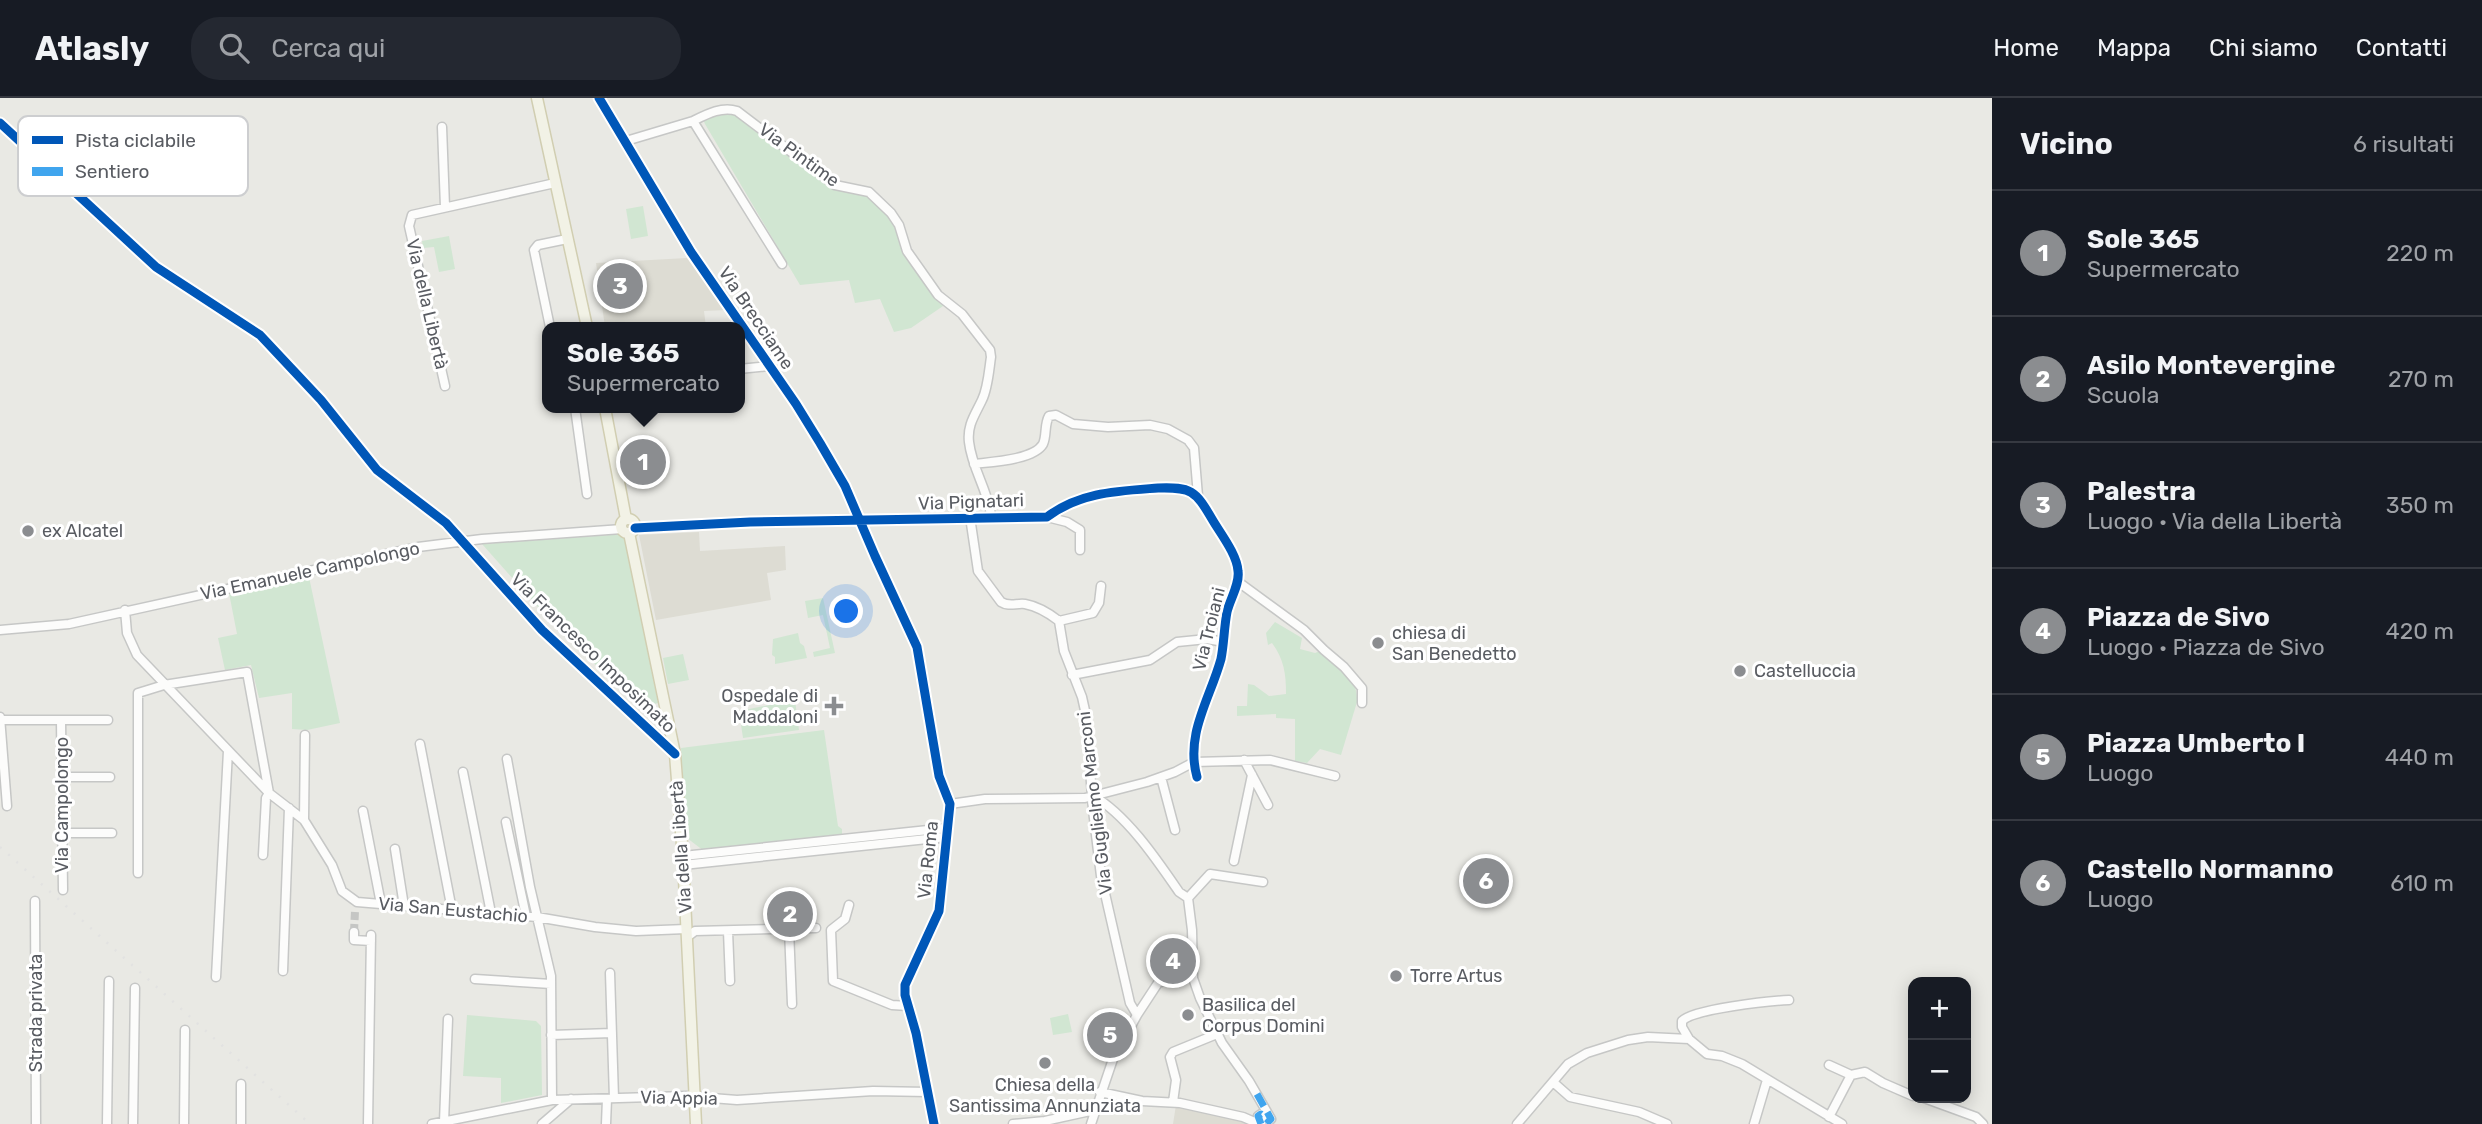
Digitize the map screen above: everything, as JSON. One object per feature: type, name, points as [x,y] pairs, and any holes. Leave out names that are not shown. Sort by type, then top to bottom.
[{"type":"main road","points":[[537,98],[586,322]]},
{"type":"main road","name":"Via della Libertà","points":[[606,413],[675,754],[696,1124]]},
{"type":"street","name":"Via Brecciame","points":[[598,98],[691,252],[738,322]]},
{"type":"street","name":"Via Pintime","points":[[626,141],[729,108],[737,111],[835,185],[869,192],[891,214],[899,225],[907,251],[938,295],[962,314],[990,350],[990,365],[982,400],[969,426],[968,440],[978,480],[989,499],[991,516]]},
{"type":"street","points":[[693,121],[782,264]]},
{"type":"street","name":"Via Francesco Imposimato","points":[[0,122],[18,139]]},
{"type":"street","points":[[442,127],[445,207]]},
{"type":"street","name":"Via della Libertà","points":[[445,386],[410,226],[412,215],[555,183]]},
{"type":"street","name":"Via Francesco Imposimato","points":[[80,196],[156,267],[260,335],[321,400],[377,470],[446,523],[542,630],[675,754]]},
{"type":"street","points":[[549,322],[534,250],[538,245],[567,239]]},
{"type":"street","name":"Via Brecciame","points":[[745,332],[820,443],[862,521]]},
{"type":"street","points":[[745,368],[768,366]]},
{"type":"street","points":[[576,413],[587,494]]},
{"type":"street","points":[[974,464],[1032,453],[1043,444],[1049,416],[1056,415],[1073,424],[1108,427],[1150,425],[1168,429],[1188,440],[1195,448],[1198,496]]},
{"type":"street","name":"Via Pignatari","points":[[862,521],[991,516],[1046,517],[1072,501],[1097,493],[1181,488],[1194,491],[1198,496]]},
{"type":"street","name":"Via Troiani","points":[[1197,777],[1194,762],[1196,726],[1220,660],[1227,610],[1238,571],[1234,558],[1198,496]]},
{"type":"street","points":[[970,517],[978,571],[1006,606],[1024,604],[1059,621],[1093,613],[1101,586]]},
{"type":"street","points":[[1046,517],[1067,522],[1080,530],[1080,550]]},
{"type":"street","name":"Via Emanuele Campolongo","points":[[0,630],[69,624],[418,547],[463,541],[628,527],[862,521]]},
{"type":"street","name":"Via Roma","points":[[862,521],[917,647],[939,776],[950,804],[939,911],[905,985],[934,1124]]},
{"type":"street","points":[[1237,581],[1304,630],[1344,667],[1362,688],[1362,703]]},
{"type":"street","name":"Via San Eustachio","points":[[125,610],[127,633],[136,655],[270,793],[304,820],[332,865],[342,891],[355,901],[537,917],[547,954],[551,984],[552,1100]]},
{"type":"street","name":"Via Guglielmo Marconi","points":[[1059,621],[1089,729],[1092,795],[1101,876],[1130,1003],[1137,1015]]},
{"type":"street","points":[[1072,675],[1150,660],[1177,642],[1199,639],[1224,642]]},
{"type":"street","points":[[138,873],[138,693],[164,685],[247,672],[270,793],[266,798],[263,855]]},
{"type":"street","name":"Via Campolongo","points":[[7,806],[0,719],[108,720]]},
{"type":"street","name":"Via Campolongo","points":[[61,720],[63,890]]},
{"type":"street","points":[[304,820],[305,735]]},
{"type":"street","points":[[420,744],[452,910]]},
{"type":"street","points":[[216,977],[228,751]]},
{"type":"street","points":[[507,759],[537,917],[636,931],[687,933],[816,928]]},
{"type":"street","points":[[1244,760],[1268,805]]},
{"type":"street","points":[[950,804],[985,799],[1085,798],[1161,777],[1194,762],[1270,760],[1335,776]]},
{"type":"street","points":[[463,772],[491,913]]},
{"type":"street","points":[[1234,861],[1252,775]]},
{"type":"street","points":[[62,777],[110,777]]},
{"type":"street","points":[[1161,777],[1175,830]]},
{"type":"street","points":[[1092,795],[1105,803],[1132,831],[1179,892],[1188,898],[1193,971],[1200,998],[1217,1034],[1271,1119],[1269,1121],[1261,1114],[1258,1116],[1260,1124]]},
{"type":"street","points":[[283,971],[289,808]]},
{"type":"street","points":[[363,811],[381,904]]},
{"type":"street","points":[[506,822],[526,916]]},
{"type":"street","points":[[683,860],[947,832]]},
{"type":"street","points":[[62,833],[112,833]]},
{"type":"street","points":[[394,849],[404,906]]},
{"type":"street","points":[[1188,898],[1210,874],[1263,882]]},
{"type":"street","name":"Strada privata","points":[[35,901],[36,1124]]},
{"type":"street","points":[[355,901],[355,911]]},
{"type":"street","points":[[849,905],[845,919],[831,930],[833,981],[892,1005],[908,1006]]},
{"type":"street","points":[[789,929],[792,1004]]},
{"type":"street","points":[[728,930],[730,981]]},
{"type":"street","points":[[354,932],[354,940],[371,938],[368,1124]]},
{"type":"street","points":[[1091,1124],[1113,1059],[1158,983],[1193,971]]},
{"type":"street","points":[[607,1124],[612,1033],[610,973]]},
{"type":"street","points":[[475,979],[551,984]]},
{"type":"street","points":[[107,1124],[109,981]]},
{"type":"street","points":[[133,1124],[135,988]]},
{"type":"street","points":[[1789,1000],[1718,1009],[1686,1017],[1682,1021],[1682,1027],[1689,1039],[1707,1054],[1722,1056],[1742,1064],[1842,1124]]},
{"type":"street","points":[[444,1122],[448,1020]]},
{"type":"street","points":[[184,1124],[185,1030]]},
{"type":"street","points":[[551,1035],[612,1033]]},
{"type":"street","points":[[1173,1102],[1176,1080],[1170,1057],[1173,1052],[1217,1034]]},
{"type":"street","points":[[1517,1124],[1568,1064],[1587,1053],[1648,1037],[1689,1039]]},
{"type":"street","points":[[1829,1065],[1851,1075],[1865,1072],[1908,1094]]},
{"type":"street","points":[[1829,1117],[1851,1075]]},
{"type":"street","points":[[1754,1124],[1767,1080]]},
{"type":"street","points":[[1553,1083],[1570,1097],[1639,1112],[1667,1124]]},
{"type":"street","points":[[241,1084],[241,1124]]},
{"type":"street","name":"Via Appia","points":[[432,1124],[552,1100],[695,1097],[737,1100],[873,1091],[928,1092]]},
{"type":"street","points":[[1100,1092],[1142,1101],[1173,1102],[1242,1117],[1260,1124]]},
{"type":"street","points":[[542,1124],[571,1099]]},
{"type":"street","points":[[1938,1103],[1976,1117],[1983,1124]]},
{"type":"street","points":[[1013,1124],[1045,1121],[1095,1110]]},
{"type":"shaded area","points":[[687,258],[726,310],[704,311],[705,322],[604,322],[596,263]]},
{"type":"shaded area","points":[[699,532],[700,551],[785,546],[786,570],[767,573],[771,600],[656,620],[639,535]]},
{"type":"shaded area","points":[[1176,1105],[1241,1121],[1251,1124],[1173,1124]]},
{"type":"green space","points":[[728,114],[741,115],[835,188],[866,194],[877,203],[895,222],[912,266],[936,297],[946,304],[911,328],[894,332],[880,299],[855,303],[849,280],[800,285],[703,119]]},
{"type":"green space","points":[[643,206],[648,236],[631,239],[626,209]]},
{"type":"green space","points":[[449,236],[455,269],[439,272],[434,247],[423,248],[422,241]]},
{"type":"green space","points":[[624,534],[658,703],[641,708],[555,626],[482,544]]},
{"type":"green space","points":[[309,577],[340,723],[307,730],[292,729],[292,693],[259,698],[251,665],[225,670],[218,638],[237,634],[229,593]]},
{"type":"green space","points":[[823,598],[835,653],[814,657],[813,652],[830,648],[823,615],[808,618],[805,601]]},
{"type":"green space","points":[[1275,622],[1302,638],[1300,649],[1315,653],[1320,651],[1351,679],[1357,693],[1357,702],[1341,755],[1320,749],[1307,763],[1295,761],[1295,719],[1276,718],[1276,714],[1237,716],[1237,706],[1247,706],[1248,684],[1254,685],[1269,696],[1286,694],[1282,661],[1272,643],[1268,645],[1266,633]]},
{"type":"green space","points":[[798,633],[807,658],[775,664],[775,657],[772,655],[773,639]]},
{"type":"green space","points":[[683,654],[689,680],[668,684],[663,658]]},
{"type":"green space","points":[[795,700],[799,730],[743,738],[739,711]]},
{"type":"green space","points":[[824,730],[838,826],[842,829],[842,836],[704,851],[687,838],[681,748]]},
{"type":"green space","points":[[1068,1014],[1072,1032],[1053,1035],[1050,1018]]},
{"type":"green space","points":[[467,1015],[536,1021],[541,1026],[542,1095],[501,1103],[501,1078],[463,1076]]},
{"type":"tunnel","points":[[354,932],[355,911]]},
{"type":"railway","points":[[0,847],[310,1124]]},
{"type":"marked path","points":[[1257,1094],[1271,1119],[1269,1121],[1261,1114],[1258,1116],[1261,1124]]},
{"type":"cycle path","points":[[599,98],[691,252],[739,322]]},
{"type":"cycle path","points":[[0,123],[18,140]]},
{"type":"cycle path","points":[[79,196],[156,267],[260,335],[321,400],[377,470],[446,523],[542,630],[675,754]]},
{"type":"cycle path","points":[[745,330],[796,404],[845,486],[917,647],[939,776],[950,804],[939,911],[905,985],[934,1124]]},
{"type":"cycle path","points":[[635,528],[750,522],[1047,517],[1073,502],[1100,494],[1158,488],[1178,488],[1191,492],[1201,502],[1228,544],[1237,564],[1238,576],[1227,612],[1221,659],[1196,731],[1194,761],[1197,777]]},
{"type":"place","name":"Palestra","points":[[620,286]]},
{"type":"place","name":"Sole 365","points":[[643,462]]},
{"type":"place","name":"ex Alcatel","points":[[28,531]]},
{"type":"place","name":"chiesa di San Benedetto","points":[[1378,643]]},
{"type":"place","name":"Castelluccia","points":[[1740,671]]},
{"type":"place","name":"Ospedale di Maddaloni","points":[[834,706]]},
{"type":"place","name":"Castello Normanno","points":[[1486,881]]},
{"type":"place","name":"Asilo Montevergine","points":[[790,914]]},
{"type":"place","name":"Piazza de Sivo","points":[[1173,961]]},
{"type":"place","name":"Torre Artus","points":[[1396,976]]},
{"type":"place","name":"Basilica del Corpus Domini","points":[[1188,1015]]},
{"type":"place","name":"Piazza Umberto I","points":[[1110,1035]]},
{"type":"place","name":"Chiesa della Santissima Annunziata","points":[[1045,1063]]}]
